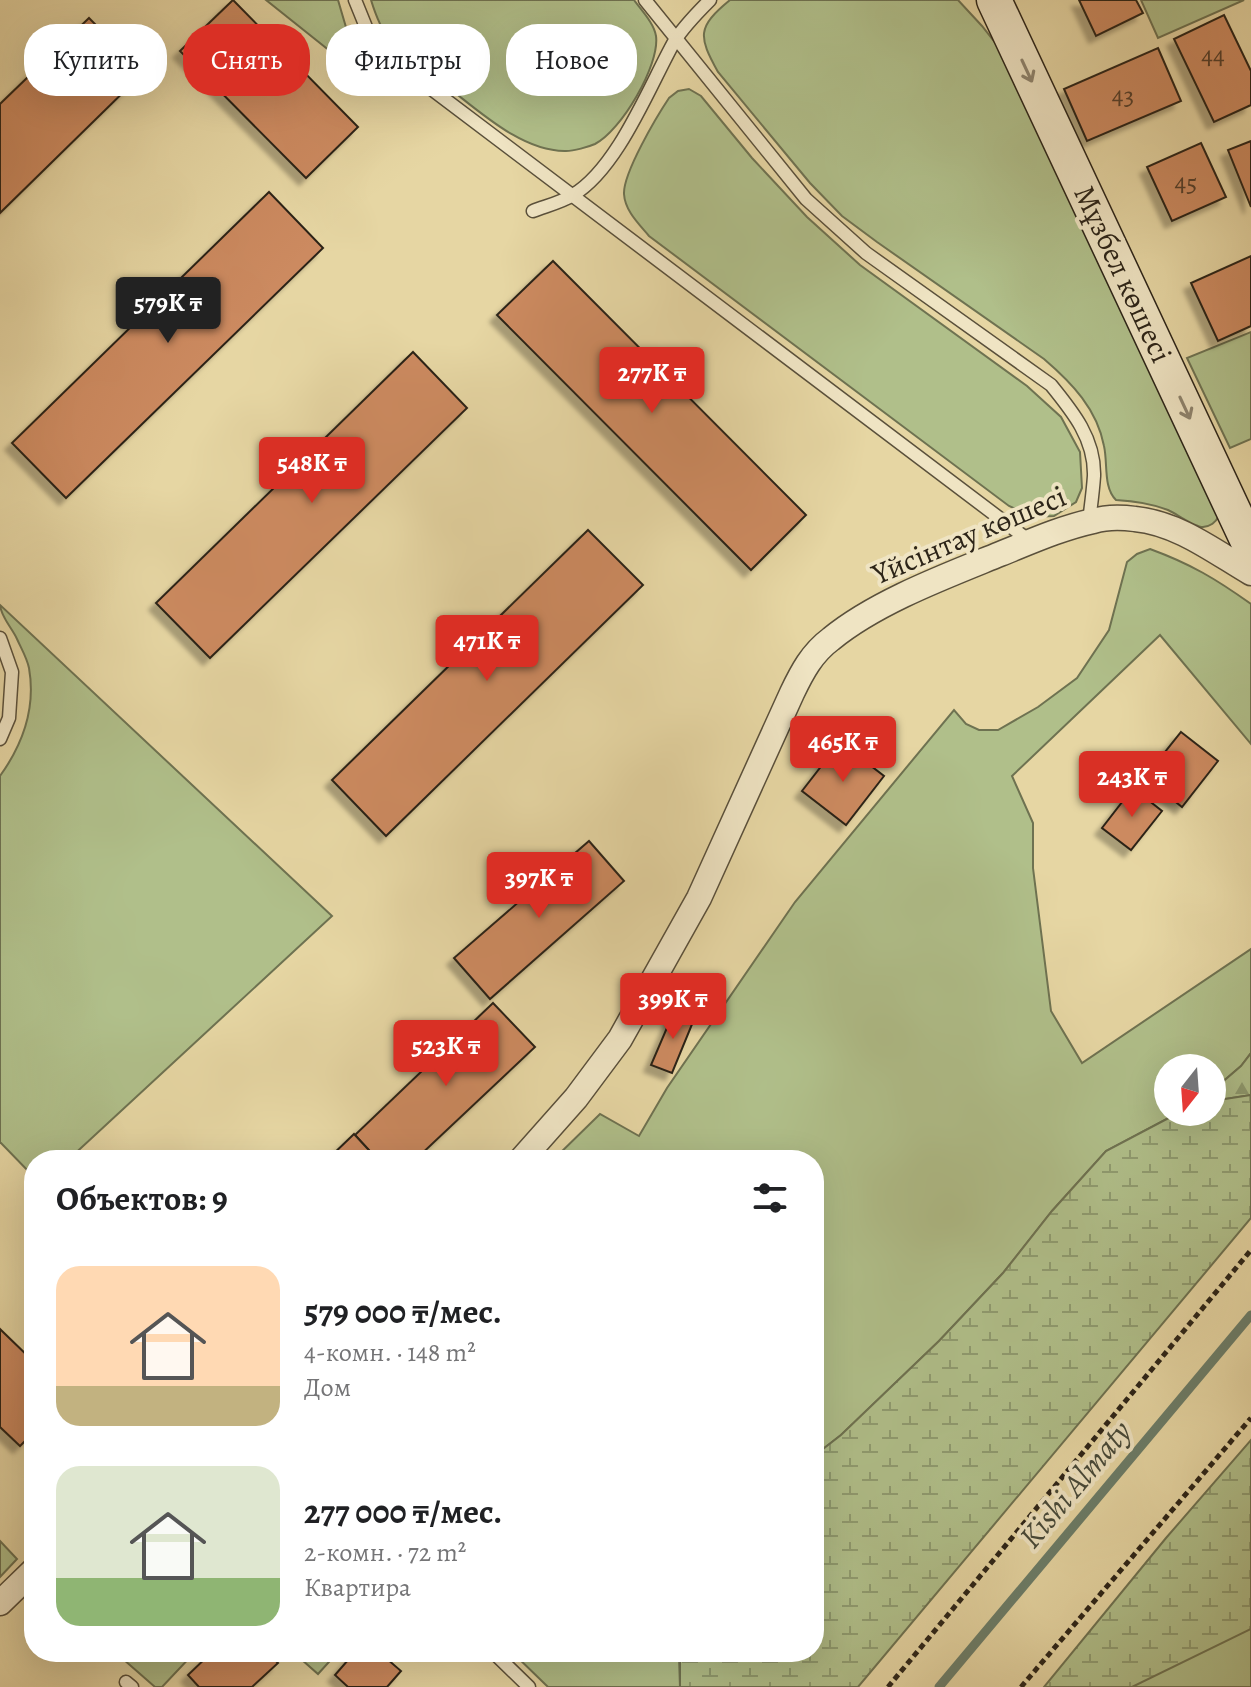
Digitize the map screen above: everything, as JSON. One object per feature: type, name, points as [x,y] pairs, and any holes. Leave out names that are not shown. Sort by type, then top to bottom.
[{"type":"street","name":"Мұзбел көшесі","points":[[994,0],[1251,548]]},
{"type":"street","points":[[1089,521],[1137,519],[1167,526],[1251,573]]},
{"type":"street","name":"Үйсінтау көшесі","points":[[530,1150],[576,1098],[620,1039],[699,898],[807,663],[830,639],[871,611],[959,571],[1089,521]]},
{"type":"street","points":[[0,1603],[24,1580]]},
{"type":"lane","points":[[355,0],[368,32],[393,60],[1031,542]]},
{"type":"lane","name":"Үйсінтау көшесі","points":[[645,0],[806,199],[866,253],[1051,385],[1075,414],[1091,447],[1094,474],[1089,521]]},
{"type":"lane","points":[[533,211],[573,196],[593,180],[616,150],[676,39],[710,0]]},
{"type":"lane","points":[[0,638],[12,672],[9,718],[0,739]]},
{"type":"lane","points":[[503,1662],[529,1687]]},
{"type":"path","points":[[888,1687],[1251,1250]]},
{"type":"path","points":[[1021,1687],[1251,1418]]},
{"type":"green space","points":[[266,0],[338,0],[345,24],[326,24],[326,48],[310,35],[310,24],[296,24]]},
{"type":"green space","points":[[371,0],[634,0],[653,26],[656,48],[637,96],[616,126],[595,144],[566,151],[533,145],[517,137],[459,96],[490,96],[490,24],[380,24]]},
{"type":"green space","points":[[730,0],[958,0],[1007,58],[1219,516],[1214,522],[1203,527],[1168,510],[1116,500],[1109,489],[1104,446],[1096,420],[1064,378],[1044,359],[842,216],[810,183],[718,72],[707,49],[704,41],[706,25]]},
{"type":"green space","points":[[1141,0],[1244,0],[1158,38]]},
{"type":"green space","points":[[689,89],[701,96],[752,158],[807,217],[860,265],[1027,386],[1061,417],[1080,452],[1082,488],[1076,502],[1054,516],[1033,517],[1009,506],[649,236],[627,206],[625,185],[642,145],[669,98],[678,91]]},
{"type":"green space","points":[[1251,332],[1251,439],[1230,448],[1187,358]]},
{"type":"green space","points":[[1150,549],[1203,573],[1251,604],[1251,744],[1160,635],[1012,776],[1033,823],[1033,868],[1051,1011],[1082,1063],[1251,949],[1251,1053],[1226,1079],[1226,1054],[1154,1054],[1154,1126],[1106,1151],[1052,1211],[1003,1273],[939,1341],[824,1448],[824,1150],[563,1150],[600,1114],[639,1136],[667,1088],[795,902],[954,710],[966,724],[979,730],[998,730],[1038,707],[1077,678],[1109,630],[1127,562]]},
{"type":"green space","points":[[0,605],[332,916],[79,1150],[24,1150],[24,1167],[0,1143],[0,776],[26,725],[31,683],[25,657]]},
{"type":"green space","points":[[1251,1053],[1251,1095],[1226,1099],[1226,1079]]},
{"type":"green space","points":[[1251,1095],[1251,1218],[858,1687],[680,1687],[680,1662],[824,1662],[824,1448],[939,1341],[1003,1273],[1052,1211],[1106,1151],[1154,1126],[1226,1126],[1226,1099]]},
{"type":"green space","points":[[1251,1440],[1251,1629],[1132,1687],[1044,1687],[1166,1538]]},
{"type":"green space","points":[[0,1541],[17,1559],[0,1577]]},
{"type":"green space","points":[[1251,1626],[1251,1687],[1127,1687]]},
{"type":"green space","points":[[126,1662],[186,1662],[162,1687],[155,1687]]},
{"type":"green space","points":[[304,1662],[329,1662],[318,1674]]},
{"type":"green space","points":[[522,1662],[679,1662],[680,1687],[548,1687]]},
{"type":"building","points":[[233,0],[257,24],[208,24]]},
{"type":"building","points":[[1079,0],[1136,0],[1143,13],[1096,36]]},
{"type":"building","points":[[1224,15],[1251,71],[1251,105],[1214,122],[1174,39]]},
{"type":"building","points":[[1158,48],[1181,101],[1087,141],[1064,89]]},
{"type":"building","points":[[310,78],[358,127],[306,178],[225,96],[310,96]]},
{"type":"building","points":[[24,81],[24,96],[120,96],[0,213],[0,104]]},
{"type":"building","points":[[1251,141],[1251,207],[1228,150]]},
{"type":"building","points":[[1201,143],[1226,197],[1172,221],[1147,167]]},
{"type":"building","points":[[269,192],[323,248],[66,498],[12,443]]},
{"type":"building","points":[[1251,256],[1251,326],[1218,341],[1191,283]]},
{"type":"building","points":[[553,261],[806,515],[751,570],[497,315]]},
{"type":"building","points":[[413,352],[467,408],[210,658],[156,603]]},
{"type":"building","points":[[588,530],[643,585],[386,836],[332,780]]},
{"type":"building","points":[[1181,732],[1218,761],[1182,807],[1145,777]]},
{"type":"building","points":[[840,742],[884,776],[846,825],[802,791]]},
{"type":"building","points":[[1133,788],[1162,811],[1131,850],[1102,828]]},
{"type":"building","points":[[589,841],[624,881],[490,999],[454,958]]},
{"type":"building","points":[[493,1003],[535,1047],[426,1150],[369,1150],[355,1135]]},
{"type":"building","points":[[675,1009],[695,1017],[672,1073],[651,1065]]},
{"type":"building","points":[[354,1134],[369,1150],[337,1150]]},
{"type":"building","points":[[0,1329],[24,1352],[24,1442],[20,1446],[0,1427]]},
{"type":"building","points":[[202,1662],[278,1663],[252,1687],[199,1687],[188,1675]]},
{"type":"building","points":[[346,1662],[391,1662],[401,1671],[387,1687],[348,1687],[335,1675]]},
{"type":"waterway","name":"Kіshі Almaty","points":[[939,1687],[1251,1315]]}]
